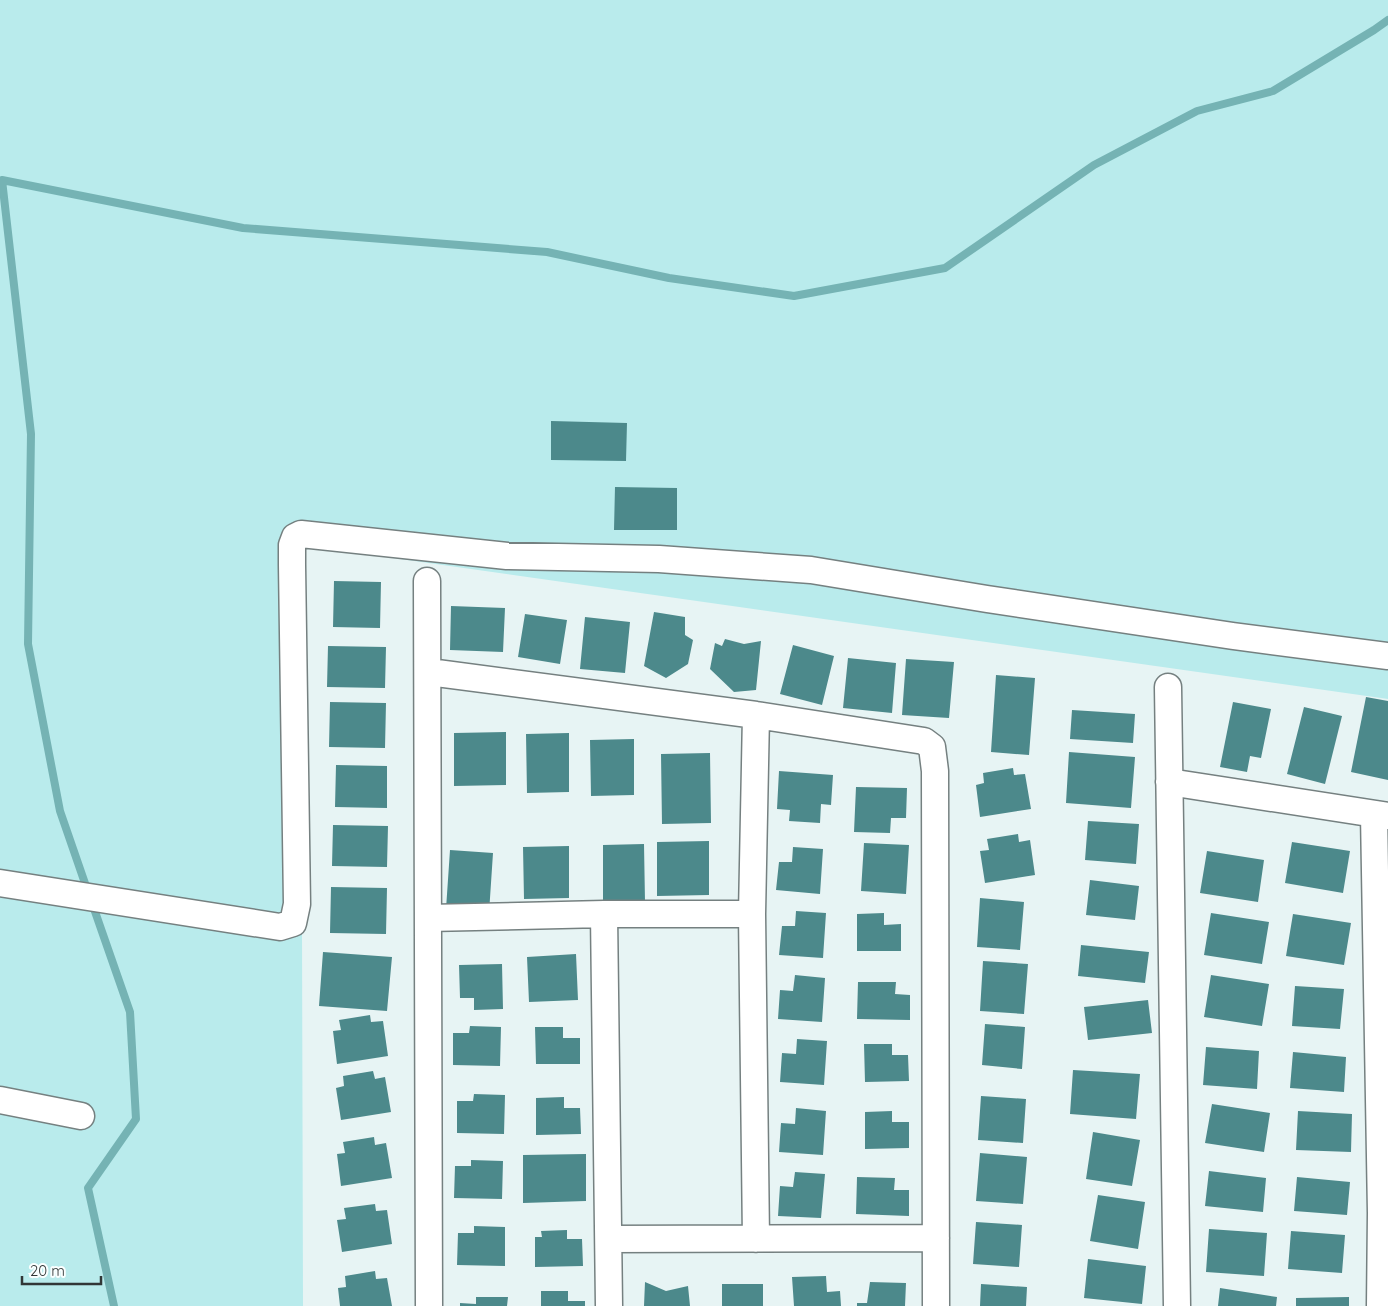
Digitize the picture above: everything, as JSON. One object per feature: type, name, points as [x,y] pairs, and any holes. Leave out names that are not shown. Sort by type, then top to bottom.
[{"type":"street","points":[[0,883],[280,927],[293,923],[297,904],[292,545],[295,537],[301,534],[507,556],[659,559],[811,570],[1233,636],[1388,656]]},
{"type":"street","points":[[427,581],[429,672],[429,1306]]},
{"type":"street","points":[[429,672],[756,714],[924,741],[932,747],[935,771],[936,1306]]},
{"type":"street","points":[[1168,687],[1177,1306]]},
{"type":"street","points":[[756,714],[752,914],[756,1239]]},
{"type":"street","points":[[1169,782],[1381,815],[1385,1213],[1380,1306]]},
{"type":"street","points":[[428,918],[604,914],[752,914]]},
{"type":"street","points":[[604,914],[609,1306]]},
{"type":"street","points":[[0,1100],[81,1116]]},
{"type":"street","points":[[608,1239],[936,1238]]},
{"type":"shaded area","points":[[0,0],[1388,0],[1388,699],[301,545],[303,1306],[0,1306]]},
{"type":"building","points":[[551,421],[627,423],[626,461],[551,460]]},
{"type":"building","points":[[615,487],[677,488],[677,530],[614,530]]},
{"type":"building","points":[[334,581],[381,582],[380,628],[333,627]]},
{"type":"building","points":[[451,606],[505,608],[503,652],[450,650]]},
{"type":"building","points":[[654,612],[685,617],[685,635],[693,640],[688,664],[666,678],[644,666]]},
{"type":"building","points":[[525,614],[567,620],[560,664],[518,657]]},
{"type":"building","points":[[585,617],[630,622],[625,673],[580,669]]},
{"type":"building","points":[[725,639],[744,644],[761,641],[756,690],[734,692],[710,669],[715,643],[722,646]]},
{"type":"building","points":[[793,645],[834,656],[822,705],[780,694]]},
{"type":"building","points":[[328,646],[386,647],[385,688],[327,687]]},
{"type":"building","points":[[848,658],[896,663],[892,713],[843,708]]},
{"type":"building","points":[[906,659],[954,662],[949,718],[902,715]]},
{"type":"building","points":[[996,675],[1035,678],[1029,755],[991,752]]},
{"type":"building","points":[[1366,697],[1388,701],[1388,780],[1351,772]]},
{"type":"building","points":[[330,702],[386,703],[385,748],[329,747]]},
{"type":"building","points":[[1233,702],[1271,709],[1261,758],[1250,756],[1247,772],[1220,767]]},
{"type":"building","points":[[1304,707],[1342,716],[1325,784],[1287,774]]},
{"type":"building","points":[[1072,710],[1135,714],[1133,743],[1070,739]]},
{"type":"building","points":[[506,732],[506,785],[454,786],[454,733]]},
{"type":"building","points":[[569,733],[569,792],[527,793],[526,734]]},
{"type":"building","points":[[634,739],[634,795],[591,796],[590,740]]},
{"type":"building","points":[[1069,752],[1135,757],[1131,808],[1066,803]]},
{"type":"building","points":[[710,753],[711,823],[662,824],[661,754]]},
{"type":"building","points":[[336,765],[387,766],[387,808],[335,807]]},
{"type":"building","points":[[1013,768],[1014,775],[1025,774],[1031,809],[980,817],[976,785],[984,783],[983,773]]},
{"type":"building","points":[[779,771],[833,775],[831,805],[821,804],[820,823],[789,821],[790,810],[777,809]]},
{"type":"building","points":[[856,787],[907,788],[906,818],[891,818],[890,833],[854,832]]},
{"type":"building","points":[[1088,821],[1139,824],[1136,864],[1085,860]]},
{"type":"building","points":[[333,825],[388,826],[387,867],[332,866]]},
{"type":"building","points":[[1018,834],[1019,842],[1030,840],[1035,875],[985,883],[980,851],[989,850],[987,839]]},
{"type":"building","points":[[709,841],[709,895],[657,896],[657,842]]},
{"type":"building","points":[[1292,842],[1350,851],[1343,893],[1285,883]]},
{"type":"building","points":[[864,843],[909,845],[906,894],[861,891]]},
{"type":"building","points":[[644,844],[645,902],[603,903],[603,845]]},
{"type":"building","points":[[569,846],[569,898],[524,899],[523,847]]},
{"type":"building","points":[[793,847],[823,849],[820,894],[776,890],[779,862],[792,862]]},
{"type":"building","points":[[450,850],[493,853],[489,913],[446,909]]},
{"type":"building","points":[[1207,851],[1264,860],[1258,902],[1200,893]]},
{"type":"building","points":[[1090,880],[1139,886],[1135,920],[1086,915]]},
{"type":"building","points":[[331,887],[387,888],[386,934],[330,933]]},
{"type":"building","points":[[980,898],[1024,902],[1020,950],[977,947]]},
{"type":"building","points":[[796,911],[826,913],[823,958],[779,955],[782,926],[795,926]]},
{"type":"building","points":[[884,913],[884,925],[901,924],[901,951],[857,951],[857,914]]},
{"type":"building","points":[[1211,913],[1269,922],[1262,964],[1204,955]]},
{"type":"building","points":[[1293,914],[1351,923],[1344,965],[1286,956]]},
{"type":"building","points":[[1081,945],[1149,952],[1145,983],[1078,976]]},
{"type":"building","points":[[323,952],[392,957],[387,1011],[319,1006]]},
{"type":"building","points":[[576,954],[578,1000],[529,1002],[527,957]]},
{"type":"building","points":[[983,961],[1028,964],[1024,1014],[980,1011]]},
{"type":"building","points":[[502,964],[503,1009],[474,1010],[474,998],[460,998],[459,965]]},
{"type":"building","points":[[795,975],[825,978],[822,1022],[778,1019],[780,990],[793,991]]},
{"type":"building","points":[[1211,975],[1269,984],[1262,1026],[1204,1017]]},
{"type":"building","points":[[858,982],[896,982],[895,994],[910,995],[910,1020],[857,1019]]},
{"type":"building","points":[[1295,986],[1344,989],[1340,1029],[1292,1026]]},
{"type":"building","points":[[1148,1000],[1152,1033],[1088,1040],[1084,1007]]},
{"type":"building","points":[[370,1015],[371,1022],[383,1021],[388,1056],[337,1064],[333,1031],[341,1030],[339,1020]]},
{"type":"building","points":[[985,1024],[1025,1027],[1022,1069],[982,1065]]},
{"type":"building","points":[[470,1026],[501,1027],[500,1066],[453,1065],[453,1033],[469,1033]]},
{"type":"building","points":[[535,1027],[563,1027],[563,1038],[580,1038],[580,1064],[536,1064]]},
{"type":"building","points":[[797,1039],[827,1041],[824,1085],[780,1082],[782,1053],[796,1054]]},
{"type":"building","points":[[864,1044],[892,1044],[892,1055],[908,1055],[909,1081],[865,1082]]},
{"type":"building","points":[[1206,1047],[1259,1051],[1257,1089],[1203,1085]]},
{"type":"building","points":[[1293,1052],[1346,1057],[1344,1092],[1290,1088]]},
{"type":"building","points":[[1073,1070],[1140,1074],[1136,1119],[1070,1114]]},
{"type":"building","points":[[373,1071],[375,1079],[385,1077],[391,1112],[341,1120],[336,1088],[344,1086],[343,1076]]},
{"type":"building","points":[[474,1094],[505,1095],[504,1134],[457,1133],[457,1101],[473,1101]]},
{"type":"building","points":[[981,1096],[1026,1099],[1023,1143],[978,1140]]},
{"type":"building","points":[[564,1097],[564,1108],[580,1108],[581,1134],[536,1135],[536,1098]]},
{"type":"building","points":[[1212,1104],[1270,1113],[1264,1152],[1205,1143]]},
{"type":"building","points":[[796,1108],[826,1111],[823,1155],[779,1152],[781,1123],[795,1124]]},
{"type":"building","points":[[892,1111],[892,1122],[909,1122],[909,1148],[865,1149],[865,1112]]},
{"type":"building","points":[[1298,1111],[1352,1114],[1351,1152],[1296,1150]]},
{"type":"building","points":[[1093,1132],[1140,1140],[1132,1186],[1086,1179]]},
{"type":"building","points":[[374,1137],[375,1145],[386,1143],[392,1178],[341,1186],[337,1154],[345,1153],[343,1142]]},
{"type":"building","points":[[980,1153],[1027,1157],[1023,1204],[976,1201]]},
{"type":"building","points":[[586,1154],[586,1201],[523,1203],[523,1155]]},
{"type":"building","points":[[471,1160],[503,1161],[502,1199],[454,1198],[455,1166],[471,1166]]},
{"type":"building","points":[[1209,1171],[1266,1178],[1263,1212],[1205,1206]]},
{"type":"building","points":[[795,1172],[825,1174],[821,1218],[778,1216],[780,1186],[793,1187]]},
{"type":"building","points":[[857,1177],[895,1178],[894,1190],[909,1190],[909,1216],[856,1214]]},
{"type":"building","points":[[1297,1177],[1350,1182],[1347,1215],[1294,1211]]},
{"type":"building","points":[[1098,1195],[1145,1202],[1138,1249],[1090,1241]]},
{"type":"building","points":[[375,1204],[376,1211],[387,1210],[392,1244],[342,1252],[337,1220],[346,1219],[344,1208]]},
{"type":"building","points":[[976,1222],[1022,1225],[1019,1267],[973,1264]]},
{"type":"building","points":[[474,1226],[505,1227],[505,1266],[457,1265],[458,1233],[474,1233]]},
{"type":"building","points":[[1209,1229],[1267,1233],[1264,1276],[1206,1272]]},
{"type":"building","points":[[567,1230],[567,1239],[582,1239],[583,1266],[535,1267],[535,1237],[542,1237],[541,1231]]},
{"type":"building","points":[[1291,1231],[1345,1235],[1342,1273],[1288,1269]]},
{"type":"building","points":[[1088,1259],[1146,1266],[1142,1304],[1084,1298]]},
{"type":"building","points":[[375,1271],[376,1279],[387,1278],[392,1306],[340,1306],[338,1288],[346,1287],[345,1276]]},
{"type":"building","points":[[826,1276],[827,1292],[840,1291],[841,1306],[794,1306],[792,1277]]},
{"type":"building","points":[[645,1282],[666,1291],[688,1286],[690,1306],[644,1306]]},
{"type":"building","points":[[870,1282],[906,1283],[905,1306],[857,1306],[857,1303],[867,1303]]},
{"type":"building","points":[[722,1284],[763,1284],[763,1306],[722,1306]]},
{"type":"building","points":[[981,1284],[1027,1287],[1026,1306],[980,1306]]},
{"type":"building","points":[[1220,1288],[1277,1297],[1276,1306],[1218,1306]]},
{"type":"building","points":[[541,1291],[568,1291],[568,1301],[585,1301],[585,1306],[541,1306]]},
{"type":"building","points":[[476,1297],[508,1297],[507,1306],[460,1306],[460,1303],[476,1304]]},
{"type":"building","points":[[1349,1297],[1349,1306],[1296,1306],[1296,1298]]},
{"type":"waterway","points":[[88,892],[60,811],[28,644],[31,434],[2,180],[243,228],[547,252],[669,278],[794,296],[945,268],[1094,165],[1197,111],[1273,91],[1388,20]]},
{"type":"waterway","points":[[92,903],[130,1012],[136,1119],[88,1188],[114,1306]]}]
